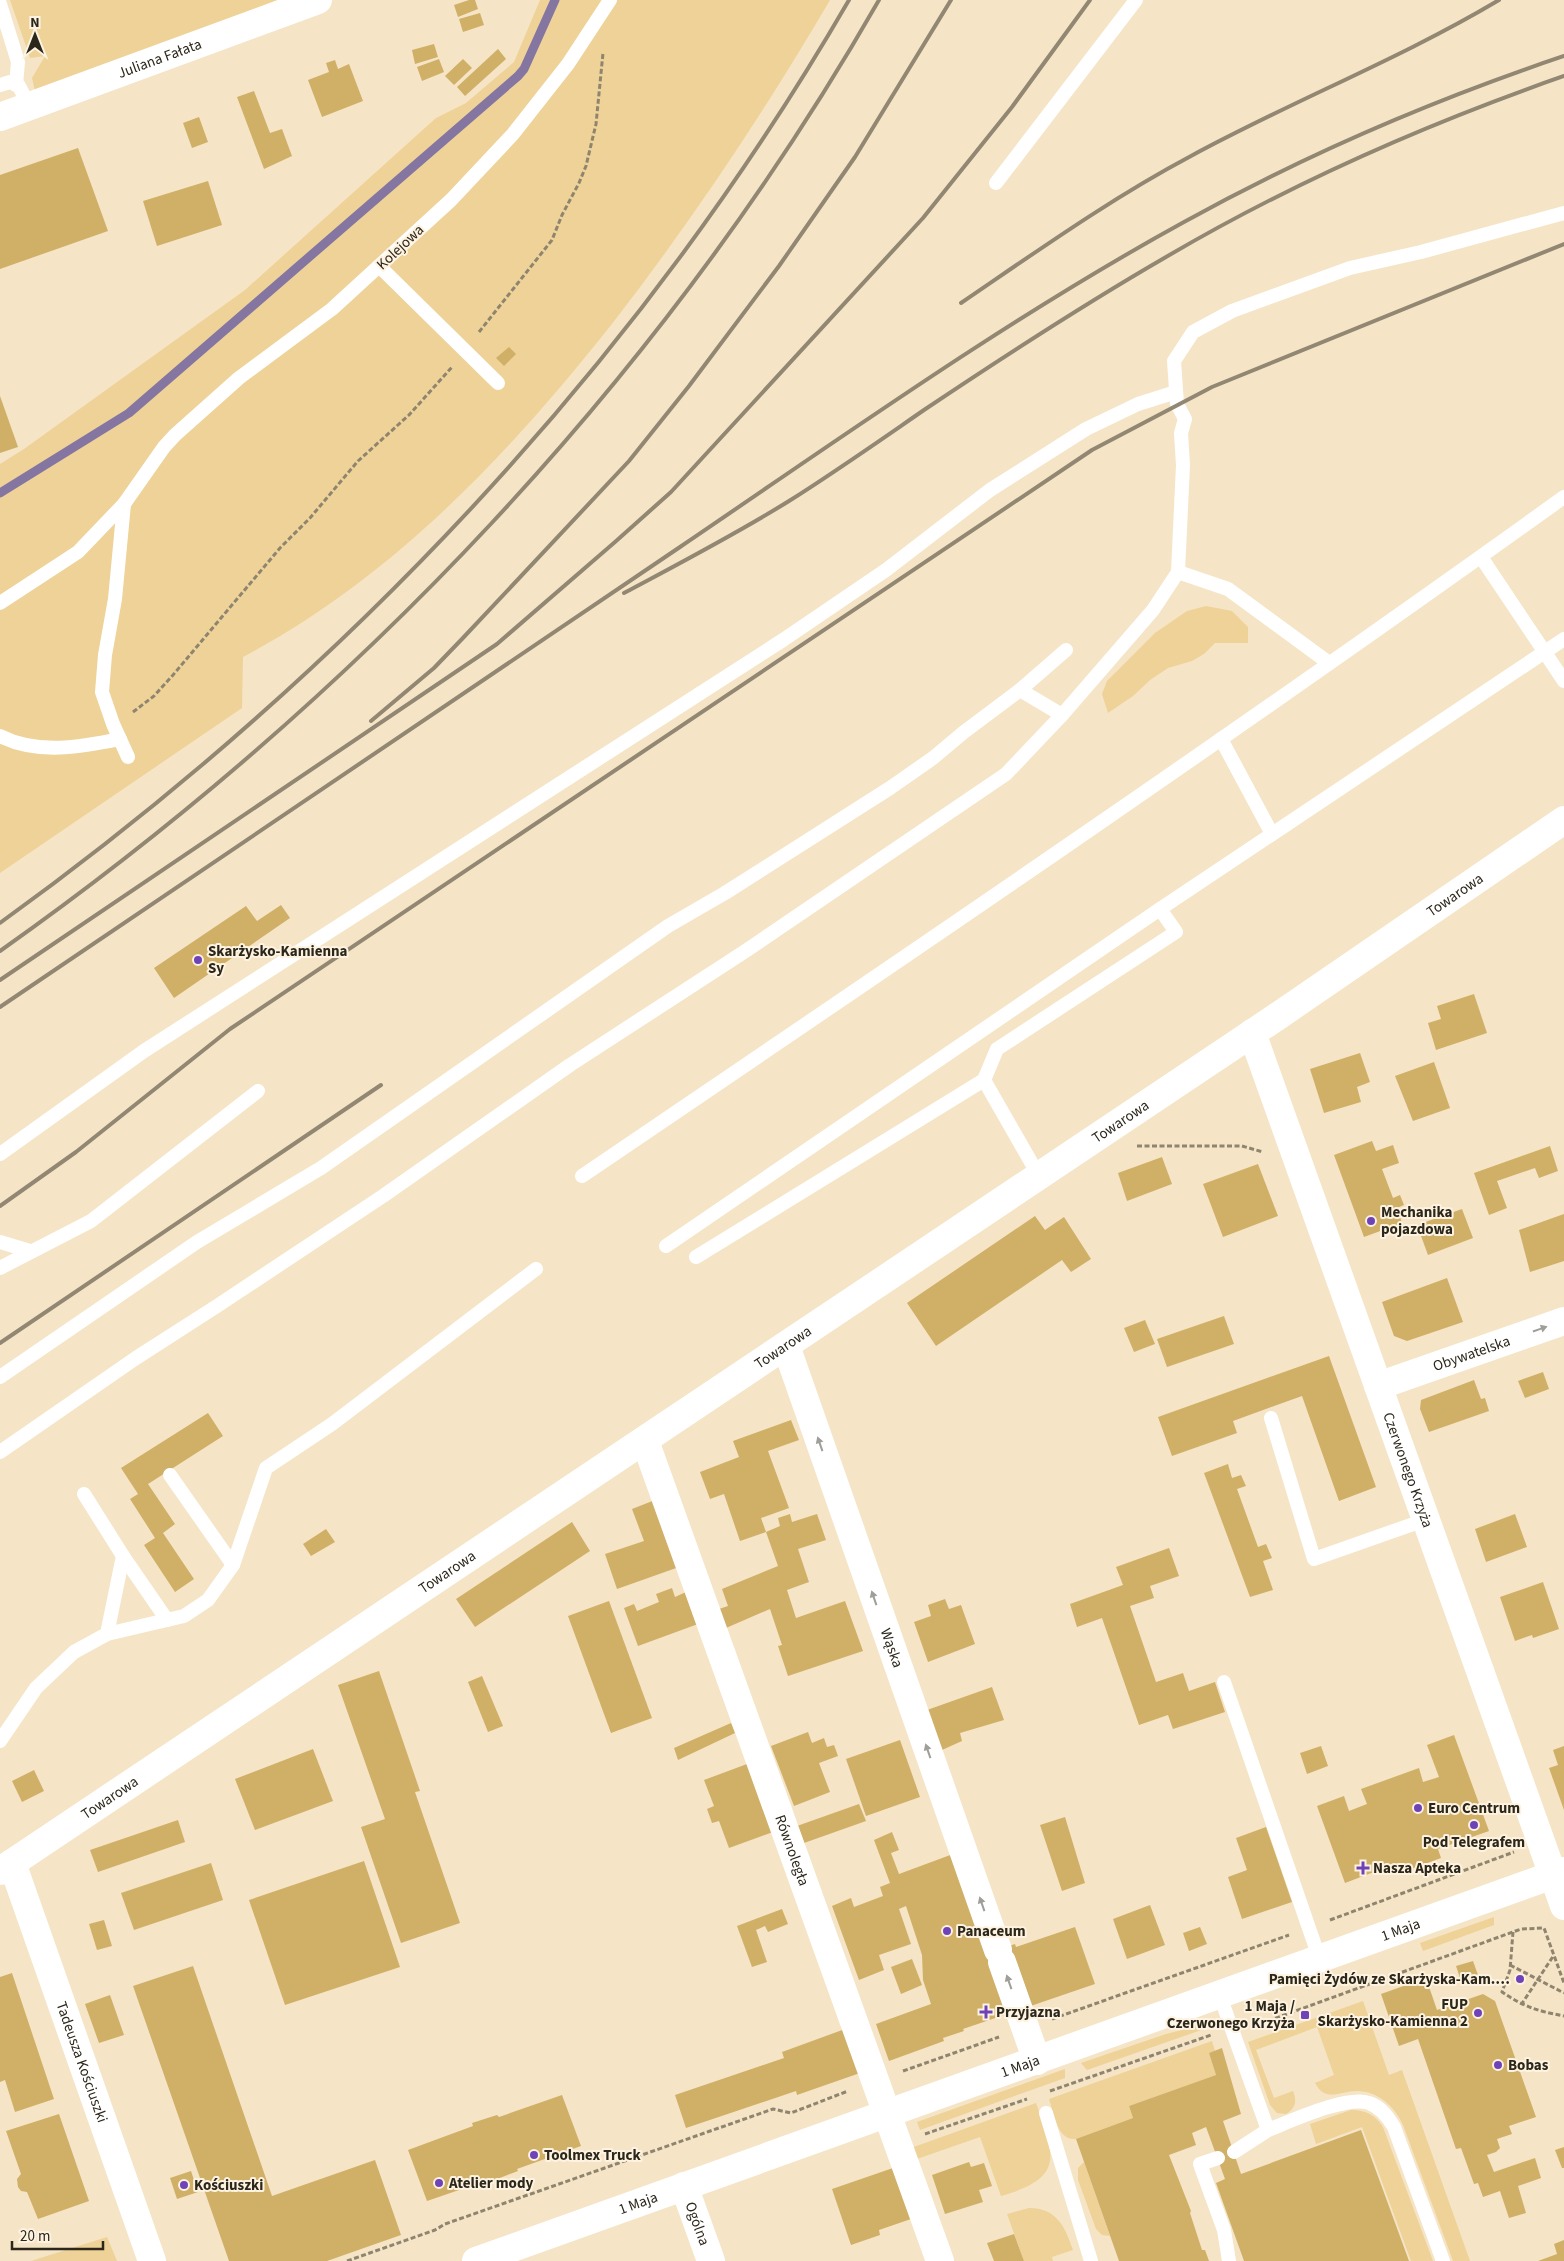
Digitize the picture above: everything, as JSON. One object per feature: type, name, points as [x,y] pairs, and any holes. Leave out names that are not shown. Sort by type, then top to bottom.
[{"type":"street","name":"Juliana Fałata","points":[[0,117],[22,95],[318,0]]},
{"type":"street","name":"Towarowa","points":[[6,1868],[1252,1033],[1564,820]]},
{"type":"street","name":"Czerwonego Krzyża","points":[[1252,1033],[1539,1838],[1559,1873],[1564,1906]]},
{"type":"street","name":"Obywatelska","points":[[1378,1386],[1564,1321]]},
{"type":"street","name":"Wąska","points":[[786,1346],[1037,2061]]},
{"type":"street","name":"Równoległa","points":[[645,1441],[940,2261]]},
{"type":"street","name":"Tadeusza Kościuszki","points":[[6,1868],[152,2261]]},
{"type":"street","name":"1 Maja","points":[[476,2261],[518,2254],[684,2186],[1220,1996],[1559,1873]]},
{"type":"street","name":"Ogólna","points":[[684,2186],[711,2261]]},
{"type":"lane","points":[[996,183],[1136,0]]},
{"type":"lane","points":[[0,4],[18,62],[22,95]]},
{"type":"lane","name":"Kolejowa","points":[[0,603],[78,552],[101,530],[112,514],[124,504],[175,435],[239,378],[332,309],[451,200],[513,134],[568,64],[608,4]]},
{"type":"lane","points":[[0,85],[10,82],[22,95]]},
{"type":"lane","points":[[0,1452],[136,1358],[218,1306],[382,1196],[570,1066],[747,950],[1006,774],[1062,715],[1153,610],[1178,572],[1183,465],[1181,433],[1185,420],[1178,404],[1174,360],[1193,332],[1232,311],[1350,268],[1421,252],[1564,213]]},
{"type":"lane","points":[[379,266],[498,383]]},
{"type":"lane","points":[[0,1154],[144,1051],[783,640],[886,570],[990,490],[1086,429],[1138,404],[1176,392]]},
{"type":"lane","points":[[582,1176],[932,939],[1329,664],[1564,497]]},
{"type":"lane","points":[[124,504],[115,599],[104,655],[102,692],[128,758]]},
{"type":"lane","points":[[1481,557],[1564,681]]},
{"type":"lane","points":[[1178,572],[1228,589],[1329,664]]},
{"type":"lane","points":[[666,1246],[1272,834],[1564,640]]},
{"type":"lane","points":[[0,1377],[197,1242],[321,1168],[668,926],[725,893],[890,788],[933,758],[1020,690],[1066,650]]},
{"type":"lane","points":[[1020,690],[1062,715]]},
{"type":"lane","points":[[0,736],[11,742],[47,747],[76,748],[120,739]]},
{"type":"lane","points":[[1221,739],[1272,834]]},
{"type":"lane","points":[[696,1257],[984,1080],[997,1049],[1176,932],[1160,910]]},
{"type":"lane","points":[[984,1080],[1039,1176]]},
{"type":"lane","points":[[0,1268],[91,1221],[258,1091]]},
{"type":"lane","points":[[0,1242],[30,1251]]},
{"type":"lane","points":[[0,1741],[36,1688],[74,1652],[107,1634],[184,1616],[208,1600],[233,1565],[266,1468],[332,1424],[536,1269]]},
{"type":"lane","points":[[1270,1418],[1314,1559],[1425,1520]]},
{"type":"lane","points":[[170,1475],[233,1565]]},
{"type":"lane","points":[[84,1494],[123,1556],[167,1620]]},
{"type":"lane","points":[[107,1634],[123,1556]]},
{"type":"lane","points":[[1224,1682],[1320,1960]]},
{"type":"lane","points":[[1220,1996],[1268,2130]]},
{"type":"lane","points":[[1234,2152],[1268,2130],[1350,2101],[1364,2101],[1376,2106],[1386,2115],[1394,2127],[1443,2261]]},
{"type":"lane","points":[[1046,2113],[1092,2261]]},
{"type":"lane","points":[[1218,2158],[1200,2164],[1224,2230],[1230,2261]]},
{"type":"path","points":[[113,724],[154,696],[280,548],[310,518],[358,461],[409,415],[450,371],[552,240],[586,166],[596,124],[608,4]]},
{"type":"path","points":[[1129,1147],[1147,1145],[1242,1146],[1268,1154]]},
{"type":"path","points":[[347,2261],[435,2230],[454,2221],[773,2110],[791,2112],[876,2080],[1309,1928],[1513,1852],[1525,1843],[1539,1838]]},
{"type":"path","points":[[1047,2092],[1205,2036],[1249,2028],[1521,1929],[1544,1928],[1564,1982]]},
{"type":"path","points":[[1513,1932],[1510,1965],[1502,1992],[1521,2005],[1537,2011],[1564,2016]]},
{"type":"path","points":[[1521,2005],[1554,1956]]},
{"type":"path","points":[[1510,1965],[1564,1993]]},
{"type":"path","points":[[898,2144],[1032,2097]]},
{"type":"shaded area","points":[[10,0],[289,0],[35,91],[32,78],[45,56],[30,58]]},
{"type":"shaded area","points":[[540,0],[830,0],[780,83],[727,164],[644,282],[534,418],[491,464],[399,550],[350,589],[298,625],[243,657],[242,708],[0,873],[0,464],[24,449],[245,290],[436,118],[466,103],[514,62]]},
{"type":"shaded area","points":[[1206,606],[1232,611],[1248,627],[1248,643],[1215,643],[1204,654],[1192,661],[1168,668],[1108,713],[1102,694],[1107,681],[1155,633],[1187,611]]},
{"type":"shaded area","points":[[1494,1917],[1494,1925],[1423,1951],[1420,1943]]},
{"type":"shaded area","points":[[1363,2001],[1389,2075],[1402,2070],[1470,2261],[1453,2261],[1403,2125],[1390,2106],[1379,2097],[1365,2092],[1324,2093],[1315,2083],[1334,2075],[1317,2027],[1256,2050],[1274,2098],[1293,2091],[1294,2107],[1286,2114],[1277,2113],[1270,2105],[1248,2042]]},
{"type":"shaded area","points":[[1206,2024],[1207,2028],[1087,2070],[1081,2063],[1166,2034]]},
{"type":"shaded area","points":[[1212,2041],[1215,2051],[1209,2053],[1216,2075],[1129,2106],[1133,2118],[1076,2139],[1064,2136],[1060,2131],[1049,2099]]},
{"type":"shaded area","points":[[1065,2069],[1065,2078],[920,2130],[917,2122]]},
{"type":"shaded area","points":[[1036,2103],[1048,2137],[1050,2163],[1045,2173],[1022,2189],[1001,2196],[980,2137],[914,2160],[911,2148]]},
{"type":"shaded area","points":[[1351,2110],[1370,2114],[1383,2127],[1433,2261],[1411,2261],[1362,2127],[1316,2144],[1310,2124]]},
{"type":"shaded area","points":[[1084,2162],[1110,2236],[1102,2235],[1096,2229],[1078,2180],[1078,2168]]},
{"type":"shaded area","points":[[1029,2208],[1047,2211],[1053,2215],[1067,2234],[1073,2250],[1052,2257],[1053,2261],[1024,2261],[1007,2214]]},
{"type":"shaded area","points":[[107,2237],[117,2261],[31,2261]]},
{"type":"building","points":[[475,0],[478,9],[458,17],[454,5]]},
{"type":"building","points":[[480,13],[484,25],[463,32],[459,19]]},
{"type":"building","points":[[434,44],[438,57],[415,64],[412,50]]},
{"type":"building","points":[[498,49],[506,59],[465,96],[457,87]]},
{"type":"building","points":[[439,59],[444,72],[422,81],[417,67]]},
{"type":"building","points":[[463,59],[472,68],[454,85],[445,76]]},
{"type":"building","points":[[335,60],[338,69],[349,64],[363,101],[322,117],[308,80],[329,72],[326,63]]},
{"type":"building","points":[[254,91],[270,133],[282,129],[292,156],[264,169],[237,97]]},
{"type":"building","points":[[199,117],[208,142],[192,148],[183,123]]},
{"type":"building","points":[[78,148],[108,231],[0,269],[0,175]]},
{"type":"building","points":[[208,181],[222,225],[157,246],[143,201]]},
{"type":"building","points":[[509,347],[516,354],[504,366],[496,358]]},
{"type":"building","points":[[0,396],[18,447],[0,453]]},
{"type":"building","name":"Skarżysko-Kamienna Sy","points":[[281,905],[290,918],[174,998],[154,968],[246,906],[257,921]]},
{"type":"building","points":[[1474,994],[1487,1033],[1436,1050],[1428,1023],[1441,1019],[1437,1006]]},
{"type":"building","points":[[1360,1053],[1370,1082],[1357,1087],[1361,1102],[1324,1113],[1310,1069]]},
{"type":"building","points":[[1434,1062],[1450,1108],[1413,1121],[1395,1076]]},
{"type":"building","points":[[1372,1141],[1376,1151],[1393,1145],[1399,1163],[1382,1169],[1393,1198],[1400,1195],[1404,1205],[1397,1208],[1402,1223],[1364,1237],[1334,1155]]},
{"type":"building","points":[[1550,1146],[1558,1171],[1539,1178],[1535,1168],[1497,1181],[1507,1208],[1489,1215],[1474,1173]]},
{"type":"building","points":[[1162,1157],[1172,1184],[1127,1201],[1118,1173]]},
{"type":"building","points":[[1258,1164],[1278,1216],[1223,1237],[1203,1184]]},
{"type":"building","points":[[1462,1209],[1473,1238],[1428,1255],[1417,1225]]},
{"type":"building","points":[[1564,1214],[1564,1261],[1530,1272],[1519,1230]]},
{"type":"building","points":[[1035,1216],[1045,1230],[1064,1217],[1091,1259],[1071,1272],[1062,1260],[936,1346],[907,1303]]},
{"type":"building","points":[[1447,1278],[1463,1322],[1407,1341],[1394,1336],[1382,1302]]},
{"type":"building","points":[[1224,1316],[1234,1344],[1167,1367],[1157,1339]]},
{"type":"building","points":[[1145,1320],[1155,1344],[1134,1352],[1124,1328]]},
{"type":"building","points":[[1329,1356],[1376,1487],[1339,1501],[1302,1396],[1233,1421],[1237,1433],[1172,1456],[1158,1417]]},
{"type":"building","points":[[1543,1372],[1549,1389],[1525,1398],[1518,1381]]},
{"type":"building","points":[[1474,1380],[1481,1399],[1485,1398],[1489,1411],[1429,1432],[1420,1409],[1421,1400]]},
{"type":"building","points":[[208,1413],[223,1436],[148,1484],[175,1524],[163,1533],[194,1579],[175,1592],[144,1545],[155,1538],[130,1499],[138,1494],[121,1468]]},
{"type":"building","points":[[791,1420],[799,1440],[768,1451],[789,1508],[761,1518],[766,1532],[740,1541],[724,1494],[710,1499],[700,1472],[739,1457],[733,1441]]},
{"type":"building","points":[[1228,1464],[1232,1478],[1241,1475],[1246,1486],[1237,1489],[1258,1547],[1266,1544],[1272,1558],[1263,1561],[1273,1590],[1250,1597],[1204,1473]]},
{"type":"building","points":[[655,1500],[679,1567],[617,1589],[605,1554],[644,1541],[632,1509]]},
{"type":"building","points":[[790,1514],[792,1522],[817,1514],[826,1540],[798,1549],[809,1582],[787,1590],[796,1618],[845,1601],[863,1651],[788,1676],[778,1646],[782,1645],[770,1609],[726,1628],[719,1609],[728,1606],[722,1589],[778,1566],[766,1532],[780,1526],[778,1518]]},
{"type":"building","points":[[1515,1514],[1527,1547],[1486,1562],[1475,1529]]},
{"type":"building","points":[[572,1522],[590,1551],[475,1627],[456,1599]]},
{"type":"building","points":[[326,1529],[335,1542],[311,1556],[303,1544]]},
{"type":"building","points":[[1169,1548],[1179,1576],[1150,1586],[1154,1598],[1130,1606],[1156,1682],[1183,1673],[1189,1691],[1215,1682],[1225,1712],[1173,1729],[1168,1715],[1139,1725],[1102,1618],[1077,1627],[1070,1604],[1123,1585],[1116,1567]]},
{"type":"building","points":[[1543,1582],[1559,1629],[1533,1638],[1532,1635],[1515,1641],[1500,1597]]},
{"type":"building","points":[[672,1588],[675,1597],[686,1592],[698,1624],[638,1646],[624,1608],[634,1604],[637,1611],[659,1602],[656,1594]]},
{"type":"building","points":[[945,1599],[949,1609],[961,1605],[975,1644],[928,1662],[914,1622],[931,1616],[928,1605]]},
{"type":"building","points":[[609,1601],[652,1718],[611,1733],[568,1616]]},
{"type":"building","points":[[379,1671],[420,1791],[415,1792],[460,1923],[401,1943],[361,1827],[385,1819],[338,1685]]},
{"type":"building","points":[[482,1676],[503,1726],[488,1732],[468,1682]]},
{"type":"building","points":[[992,1687],[1004,1720],[960,1733],[962,1741],[942,1750],[927,1710]]},
{"type":"building","points":[[731,1723],[735,1733],[678,1760],[674,1748]]},
{"type":"building","points":[[808,1732],[812,1743],[824,1738],[827,1747],[834,1745],[838,1756],[819,1763],[830,1792],[794,1806],[771,1746]]},
{"type":"building","name":"Euro Centrum","points":[[1454,1735],[1489,1831],[1438,1849],[1441,1858],[1398,1874],[1395,1864],[1345,1883],[1317,1806],[1344,1796],[1349,1811],[1367,1804],[1361,1789],[1419,1768],[1423,1782],[1439,1777],[1427,1745]]},
{"type":"building","points":[[900,1740],[920,1797],[866,1816],[846,1759]]},
{"type":"building","points":[[1321,1746],[1328,1766],[1307,1774],[1300,1753]]},
{"type":"building","points":[[1564,1746],[1564,1810],[1549,1768],[1558,1765],[1553,1750]]},
{"type":"building","points":[[313,1749],[333,1801],[255,1830],[235,1779]]},
{"type":"building","points":[[747,1764],[773,1832],[729,1848],[719,1821],[712,1823],[707,1809],[714,1806],[704,1780]]},
{"type":"building","points":[[34,1770],[44,1791],[22,1802],[12,1781]]},
{"type":"building","points":[[859,1804],[866,1821],[804,1843],[797,1826]]},
{"type":"building","points":[[1065,1817],[1085,1883],[1062,1891],[1040,1825]]},
{"type":"building","points":[[178,1820],[185,1842],[98,1872],[90,1850]]},
{"type":"building","points":[[1266,1827],[1292,1902],[1242,1919],[1228,1877],[1247,1870],[1236,1838]]},
{"type":"building","points":[[892,1832],[899,1850],[891,1853],[899,1874],[953,1854],[988,1953],[1015,1944],[1016,1947],[1075,1927],[1095,1984],[963,2029],[964,2031],[943,2038],[944,2041],[889,2061],[876,2024],[931,2004],[923,1980],[922,1955],[906,1906],[899,1909],[911,1944],[879,1955],[884,1970],[859,1980],[832,1906],[851,1898],[854,1907],[883,1896],[880,1887],[890,1883],[874,1840]]},
{"type":"building","points":[[364,1861],[400,1967],[285,2005],[249,1900]]},
{"type":"building","points":[[211,1863],[223,1900],[134,1930],[121,1893]]},
{"type":"building","points":[[1150,1905],[1165,1945],[1127,1959],[1113,1919]]},
{"type":"building","points":[[782,1909],[788,1924],[768,1932],[765,1926],[756,1930],[767,1962],[752,1967],[737,1926]]},
{"type":"building","points":[[104,1920],[112,1946],[97,1950],[89,1924]]},
{"type":"building","points":[[1200,1927],[1207,1944],[1189,1951],[1183,1933]]},
{"type":"building","points":[[912,1959],[922,1985],[901,1994],[891,1967]]},
{"type":"building","points":[[1473,1961],[1478,1975],[1461,1981],[1456,1966]]},
{"type":"building","points":[[193,1966],[272,2196],[375,2160],[401,2235],[327,2261],[229,2261],[133,1986]]},
{"type":"building","points":[[12,1973],[54,2099],[15,2112],[5,2080],[0,2082],[0,1977]]},
{"type":"building","points":[[1426,1978],[1437,2010],[1483,1994],[1495,2001],[1536,2117],[1509,2126],[1512,2134],[1497,2139],[1500,2148],[1496,2152],[1487,2155],[1494,2172],[1535,2158],[1541,2178],[1518,2186],[1526,2213],[1509,2218],[1500,2191],[1483,2197],[1478,2183],[1474,2184],[1461,2148],[1456,2149],[1418,2039],[1399,2046],[1381,1994]]},
{"type":"building","points":[[110,1995],[124,2035],[99,2043],[85,2004]]},
{"type":"building","points":[[845,2029],[860,2073],[797,2095],[796,2091],[686,2128],[675,2095],[784,2058],[782,2052]]},
{"type":"building","points":[[1222,2048],[1241,2114],[1223,2121],[1241,2174],[1361,2130],[1409,2261],[1244,2261],[1216,2183],[1225,2179],[1206,2127],[1192,2133],[1196,2145],[1169,2155],[1191,2211],[1190,2213],[1202,2250],[1205,2250],[1209,2261],[1119,2261],[1076,2139],[1133,2118],[1129,2106],[1216,2075],[1209,2053]]},
{"type":"building","points":[[562,2095],[581,2146],[517,2169],[518,2171],[492,2181],[491,2179],[427,2201],[408,2150],[473,2126],[472,2123],[497,2115],[499,2117]]},
{"type":"building","points":[[59,2114],[89,2201],[38,2219],[27,2192],[21,2191],[18,2187],[17,2179],[21,2174],[6,2131]]},
{"type":"building","points":[[1564,2147],[1564,2168],[1562,2168],[1555,2150]]},
{"type":"building","points":[[969,2162],[971,2167],[984,2163],[992,2186],[979,2190],[983,2202],[945,2214],[932,2175]]},
{"type":"building","points":[[893,2168],[911,2219],[879,2230],[880,2235],[851,2245],[832,2189]]},
{"type":"building","name":"Kościuszki","points":[[191,2171],[198,2192],[177,2199],[170,2178]]},
{"type":"building","points":[[1014,2234],[1024,2261],[994,2261],[987,2243]]},
{"type":"building","points":[[1564,2240],[1564,2261],[1538,2261],[1557,2254],[1554,2244]]},
{"type":"waterway","points":[[0,493],[129,413],[518,76],[524,69],[555,0]]},
{"type":"railway","points":[[0,923],[126,827],[247,726],[363,619],[473,506],[577,388],[675,264],[766,135],[849,0]]},
{"type":"railway","points":[[0,951],[131,854],[257,750],[377,640],[491,524],[599,401],[700,273],[793,139],[879,0]]},
{"type":"railway","points":[[371,721],[434,668],[629,461],[689,386],[779,266],[855,157],[951,0]]},
{"type":"railway","points":[[0,980],[497,644],[671,492],[923,218],[1012,107],[1090,0]]},
{"type":"railway","points":[[961,303],[1074,226],[1161,173],[1229,136],[1423,42],[1499,0]]},
{"type":"railway","points":[[0,1007],[928,378],[1119,259],[1230,197],[1370,130],[1466,91],[1564,56]]},
{"type":"railway","points":[[624,593],[728,537],[789,501],[1044,332],[1135,275],[1214,230],[1262,204],[1360,157],[1461,114],[1564,76]]},
{"type":"railway","points":[[0,1206],[76,1152],[230,1029],[1092,450],[1212,387],[1564,244]]},
{"type":"railway","points":[[0,1343],[381,1085]]},
{"type":"place","name":"Skarżysko-Kamienna Sy","points":[[198,960]]},
{"type":"place","name":"Mechanika pojazdowa","points":[[1371,1221]]},
{"type":"place","name":"Euro Centrum","points":[[1418,1808]]},
{"type":"place","name":"Pod Telegrafem","points":[[1474,1825]]},
{"type":"place","name":"Nasza Apteka","points":[[1363,1868]]},
{"type":"place","name":"Panaceum","points":[[947,1931]]},
{"type":"place","name":"Pamięci Żydów ze Skarżyska-Kam.…","points":[[1520,1979]]},
{"type":"place","name":"Przyjazna","points":[[986,2012]]},
{"type":"place","name":"FUP Skarżysko-Kamienna 2","points":[[1478,2013]]},
{"type":"place","name":"1 Maja / Czerwonego Krzyża","points":[[1305,2015]]},
{"type":"place","name":"Bobas","points":[[1498,2065]]},
{"type":"place","name":"Toolmex Truck","points":[[534,2155]]},
{"type":"place","name":"Atelier mody","points":[[439,2183]]},
{"type":"place","name":"Kościuszki","points":[[184,2185]]}]
